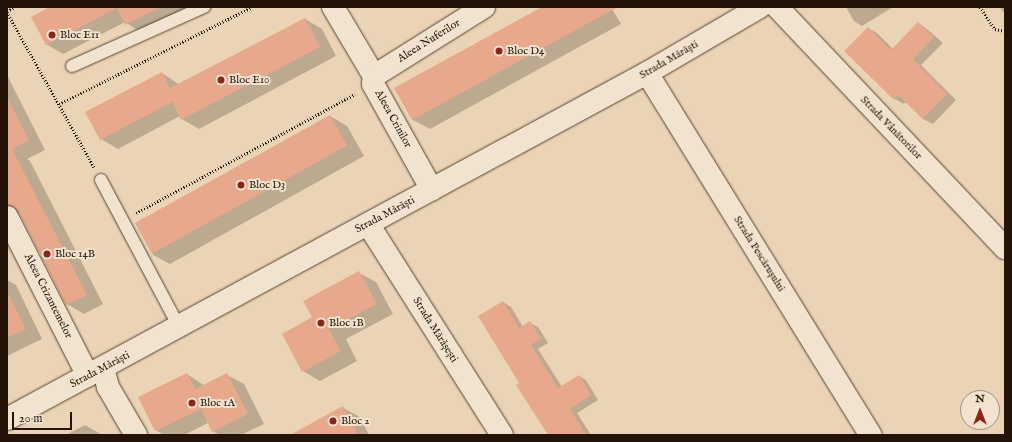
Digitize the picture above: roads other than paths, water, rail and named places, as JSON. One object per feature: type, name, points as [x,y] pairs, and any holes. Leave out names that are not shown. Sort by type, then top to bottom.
[{"type":"street","name":"Aleea Crinilor","points":[[333,7],[374,80],[432,190]]},
{"type":"street","name":"Aleea Nuferilor","points":[[374,80],[484,7]]},
{"type":"street","name":"Strada Mărăști","points":[[7,427],[12,413],[179,328],[647,73],[760,7]]},
{"type":"street","name":"Strada Vânătorilor","points":[[777,7],[1005,248]]},
{"type":"street","name":"Strada Pescărușului","points":[[647,73],[871,435]]},
{"type":"street","name":"Aleea Crizantemelor","points":[[7,217],[95,372],[108,387],[136,435]]},
{"type":"street","name":"Strada Mărășești","points":[[368,224],[502,435]]},
{"type":"lane","points":[[72,66],[204,7]]},
{"type":"lane","points":[[101,180],[121,221],[179,328]]},
{"type":"place","name":"Bloc E11","points":[[52,35]]},
{"type":"place","name":"Bloc D4","points":[[499,51]]},
{"type":"place","name":"Bloc E10","points":[[221,80]]},
{"type":"place","name":"Bloc D3","points":[[241,185]]},
{"type":"place","name":"Bloc 14B","points":[[47,254]]},
{"type":"place","name":"Bloc 1B","points":[[321,323]]},
{"type":"place","name":"Bloc 1A","points":[[192,403]]},
{"type":"place","name":"Bloc 2","points":[[333,421]]}]
